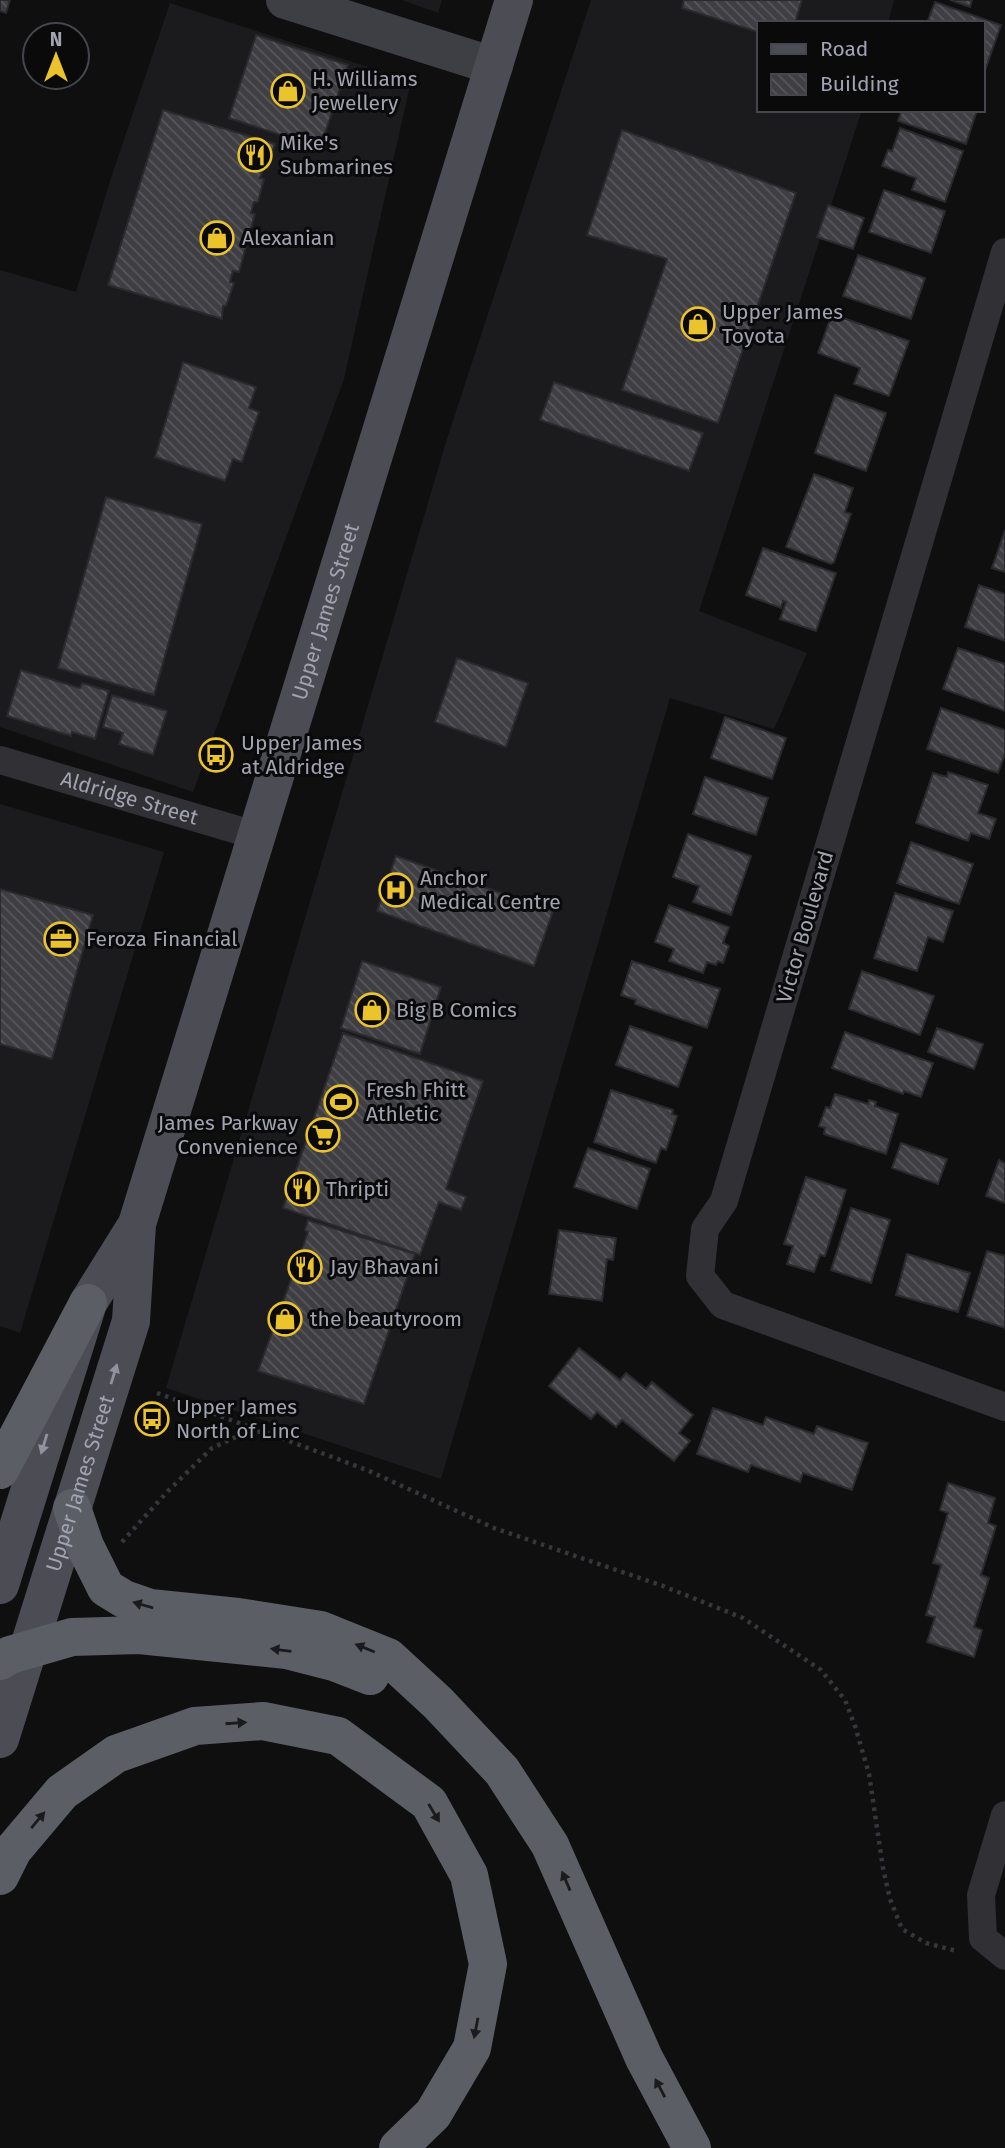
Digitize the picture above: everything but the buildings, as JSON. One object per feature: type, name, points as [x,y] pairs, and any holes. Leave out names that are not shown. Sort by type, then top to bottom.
[{"type":"highway","points":[[0,1470],[88,1304]]},
{"type":"highway","points":[[72,1508],[85,1546],[106,1588],[124,1599],[150,1608],[238,1617],[321,1630],[388,1657],[438,1703],[502,1771],[550,1845],[644,2058],[692,2148]]},
{"type":"highway","points":[[14,1655],[72,1637],[139,1635],[287,1650],[334,1662],[438,1703]]},
{"type":"highway","points":[[0,1876],[13,1850],[62,1792],[116,1754],[195,1726],[263,1721],[338,1736],[429,1803],[469,1875],[488,1964],[472,2048],[433,2114],[398,2148]]},
{"type":"main road","name":"Upper James Street","points":[[0,1739],[14,1655],[72,1508],[131,1321],[137,1224],[514,0]]},
{"type":"main road","name":"Upper James Street","points":[[0,1585],[88,1304],[137,1224]]},
{"type":"street","points":[[285,0],[494,66]]},
{"type":"street","name":"Victor Boulevard","points":[[1005,251],[724,1201],[705,1229],[700,1276],[723,1305],[1005,1407]]},
{"type":"street","name":"Aldridge Street","points":[[0,760],[258,835]]},
{"type":"street","points":[[1005,1815],[981,1895],[983,1938],[1005,1956]]},
{"type":"path","points":[[157,1393],[368,1470],[494,1528],[651,1582],[743,1618],[788,1646],[821,1670],[845,1700],[870,1774],[877,1834],[890,1899],[902,1929],[926,1943],[957,1951],[983,1938]]},
{"type":"path","points":[[121,1543],[212,1448],[236,1437],[262,1431]]},
{"type":"shaded area","points":[[402,0],[442,0],[438,13]]},
{"type":"shaded area","points":[[591,0],[894,0],[889,21],[757,21],[757,112],[861,112],[699,611],[807,653],[774,729],[670,698],[441,1479],[166,1388],[446,442]]},
{"type":"shaded area","points":[[170,3],[411,81],[344,379],[193,792],[0,727],[0,270],[76,292]]},
{"type":"shaded area","points":[[0,804],[164,852],[20,1333],[0,1326]]},
{"type":"place","name":"H. Williams Jewellery","points":[[288,91]]},
{"type":"place","name":"Mike's Submarines","points":[[255,155]]},
{"type":"place","name":"Alexanian","points":[[217,238]]},
{"type":"place","name":"Upper James Toyota","points":[[698,324]]},
{"type":"place","name":"Upper James at Aldridge","points":[[216,755]]},
{"type":"place","name":"Anchor Medical Centre","points":[[396,890]]},
{"type":"place","name":"Feroza Financial","points":[[61,939]]},
{"type":"place","name":"Big B Comics","points":[[372,1010]]},
{"type":"place","name":"Fresh Fhitt Athletic","points":[[341,1102]]},
{"type":"place","name":"James Parkway Convenience","points":[[323,1135]]},
{"type":"place","name":"Thripti","points":[[302,1189]]},
{"type":"place","name":"Jay Bhavani","points":[[305,1267]]},
{"type":"place","name":"the beautyroom","points":[[285,1319]]},
{"type":"place","name":"Upper James North of Linc","points":[[152,1419]]}]
